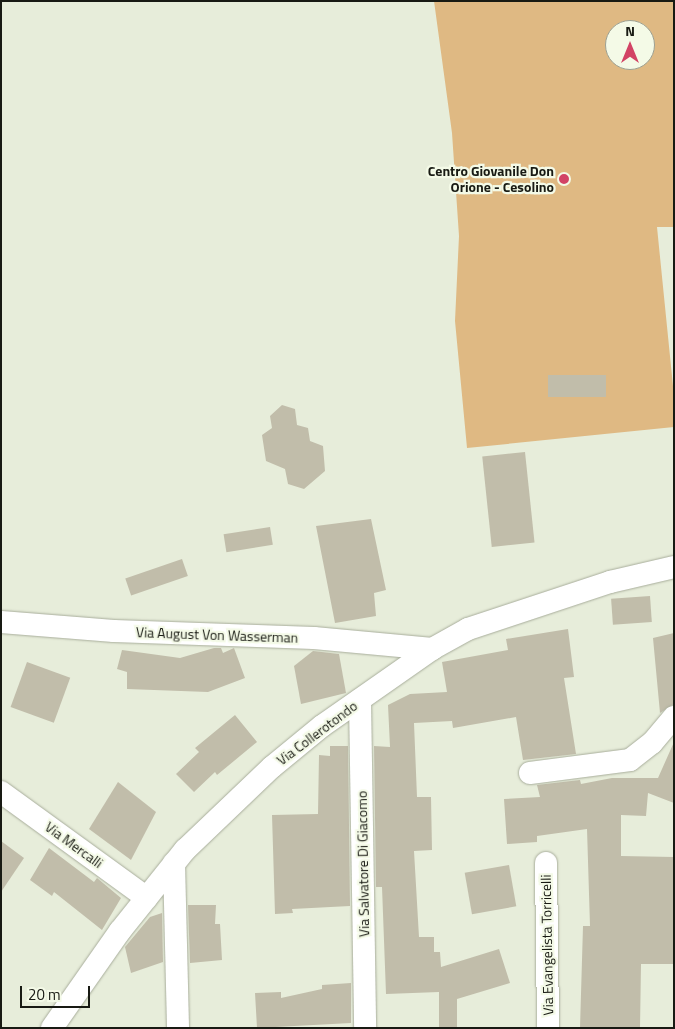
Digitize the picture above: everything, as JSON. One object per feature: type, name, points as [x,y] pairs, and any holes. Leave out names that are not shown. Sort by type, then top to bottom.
[{"type":"street","name":"Via Collerotondo","points":[[52,1028],[147,898],[174,863],[207,826],[279,761],[360,700],[432,649],[468,629],[610,582],[674,567]]},
{"type":"street","name":"Via August Von Wasserman","points":[[1,622],[114,631],[314,638],[432,649]]},
{"type":"street","name":"Via Salvatore Di Giacomo","points":[[360,700],[366,1028]]},
{"type":"street","points":[[530,773],[630,760],[652,743],[674,717]]},
{"type":"street","name":"Via Mercalli","points":[[1,792],[147,898]]},
{"type":"street","points":[[174,863],[178,1028]]},
{"type":"street","name":"Via Evangelista Torricelli","points":[[546,863],[548,1028]]},
{"type":"shaded area","name":"Centro Giovanile Don Orione - Cesolino","points":[[434,1],[674,1],[674,227],[657,227],[674,396],[674,427],[467,448],[455,321],[459,236],[452,133]]},
{"type":"building","points":[[548,375],[606,375],[606,397],[548,397]]},
{"type":"building","points":[[282,405],[295,409],[297,425],[308,428],[310,441],[323,446],[325,471],[304,489],[288,484],[285,469],[266,461],[262,435],[272,428],[270,416]]},
{"type":"building","points":[[525,452],[535,543],[492,547],[482,456]]},
{"type":"building","points":[[371,519],[386,590],[374,593],[376,616],[335,623],[316,526]]},
{"type":"building","points":[[270,527],[273,545],[226,552],[224,534]]},
{"type":"building","points":[[182,559],[188,576],[131,596],[125,579]]},
{"type":"building","points":[[650,596],[652,622],[613,625],[611,599]]},
{"type":"building","points":[[568,629],[574,677],[564,678],[576,754],[523,760],[516,717],[453,728],[452,721],[414,723],[417,797],[431,797],[432,850],[414,851],[419,937],[434,937],[434,952],[440,952],[441,967],[499,949],[510,983],[457,999],[457,1028],[439,1028],[439,992],[386,994],[382,887],[376,887],[374,746],[390,747],[388,705],[410,694],[447,692],[442,662],[508,650],[506,639]]},
{"type":"building","points":[[674,633],[674,704],[660,713],[653,638]]},
{"type":"building","points":[[214,648],[221,648],[223,653],[234,648],[245,678],[208,692],[127,689],[127,672],[117,669],[122,650],[180,658]]},
{"type":"building","points":[[313,651],[339,654],[346,693],[301,704],[294,666]]},
{"type":"building","points":[[27,662],[70,678],[54,723],[11,707]]},
{"type":"building","points":[[235,715],[257,742],[217,775],[215,772],[194,792],[176,774],[199,752],[195,748]]},
{"type":"building","points":[[674,742],[674,803],[648,793],[646,816],[621,815],[621,856],[674,857],[674,964],[641,964],[640,1028],[580,1028],[583,926],[590,926],[587,829],[537,836],[537,842],[507,844],[504,799],[540,797],[537,785],[580,780],[581,784],[612,778],[658,778]]},
{"type":"building","points":[[330,746],[348,746],[350,906],[292,909],[293,913],[275,914],[272,815],[318,814],[319,755],[330,756]]},
{"type":"building","points":[[118,782],[156,812],[131,860],[89,829]]},
{"type":"building","points":[[1,841],[24,858],[1,892]]},
{"type":"building","points":[[49,848],[94,882],[97,878],[121,898],[102,930],[54,892],[52,896],[30,880]]},
{"type":"building","points":[[509,865],[516,906],[472,914],[465,873]]},
{"type":"building","points":[[188,905],[216,905],[215,924],[220,924],[222,960],[190,963]]},
{"type":"building","points":[[162,913],[163,962],[131,973],[125,947],[150,917]]},
{"type":"building","points":[[351,983],[351,1023],[257,1028],[255,993],[281,992],[281,998],[322,989],[322,985]]},
{"type":"place","name":"Centro Giovanile Don Orione - Cesolino","points":[[564,179]]}]
